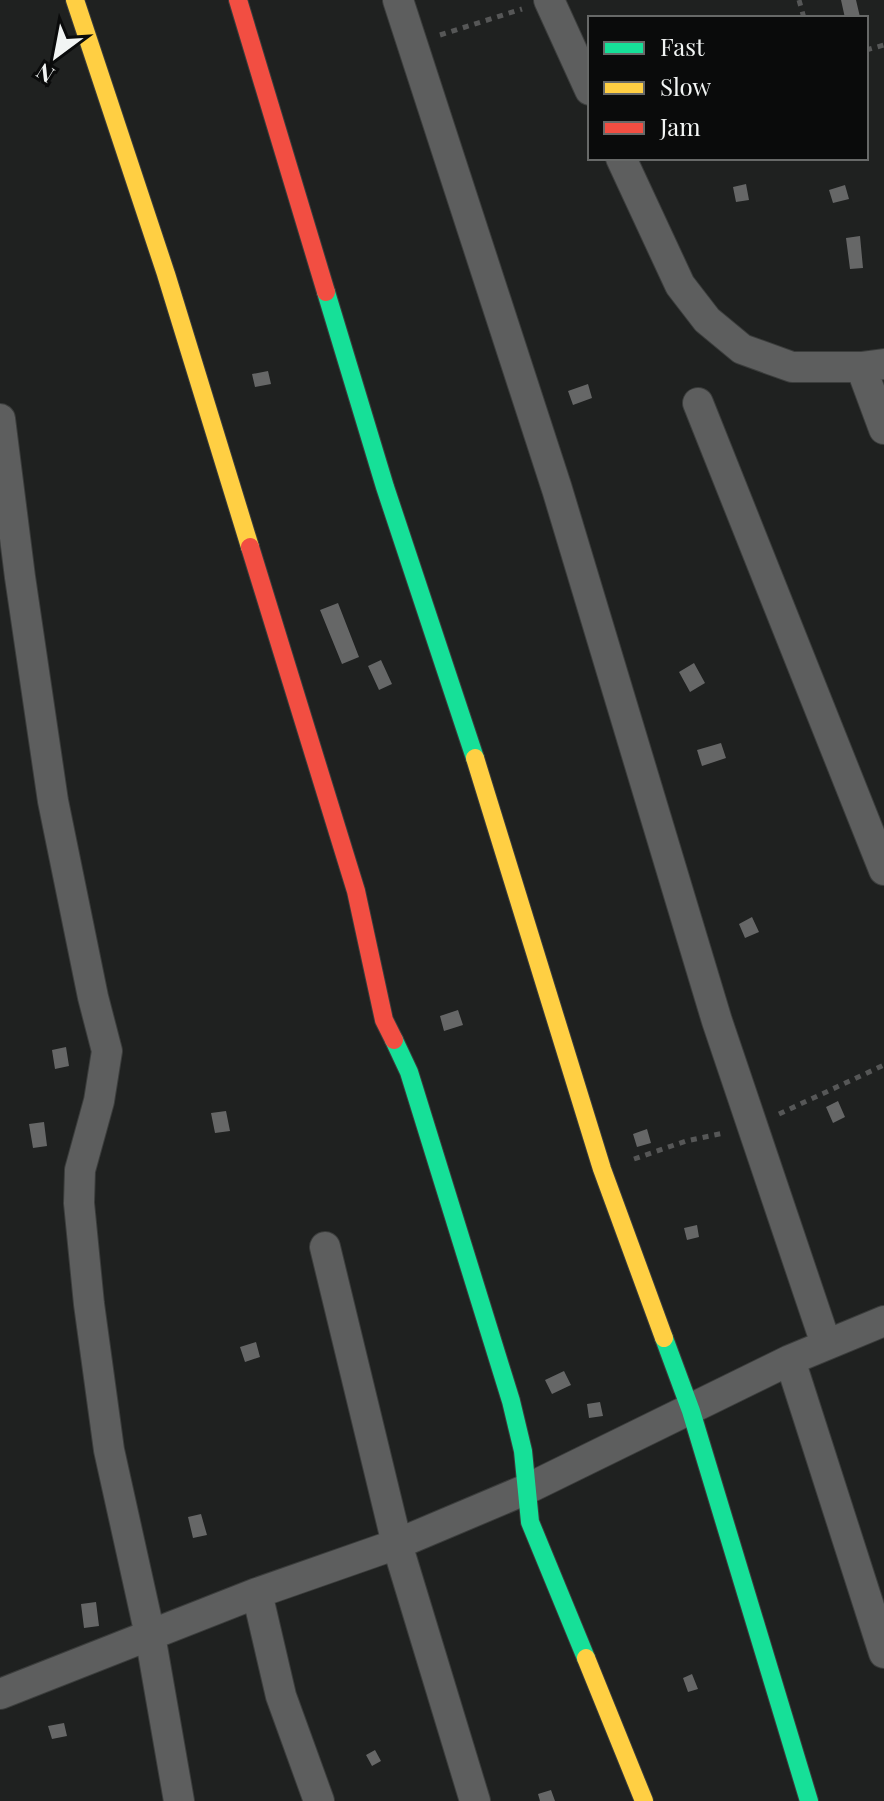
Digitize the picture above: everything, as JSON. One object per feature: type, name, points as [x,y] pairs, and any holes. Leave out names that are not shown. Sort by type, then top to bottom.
[{"type":"street","points":[[75,0],[166,274],[356,891],[384,1020],[409,1072],[511,1401],[523,1451],[530,1522],[644,1801]]},
{"type":"street","points":[[238,0],[385,487],[480,774],[602,1169],[691,1411],[809,1801]]},
{"type":"street","points":[[398,0],[557,489],[717,1021],[826,1344]]},
{"type":"street","points":[[549,0],[588,86]]},
{"type":"street","points":[[622,160],[680,285],[707,320],[742,349],[792,367],[872,366],[884,429]]},
{"type":"street","points":[[698,403],[884,870]]},
{"type":"street","points":[[0,419],[53,801],[107,1051],[99,1101],[80,1170],[79,1203],[89,1304],[109,1450],[150,1635],[179,1801]]},
{"type":"street","points":[[325,1247],[397,1544],[475,1801]]},
{"type":"street","points":[[0,1694],[257,1593],[397,1544],[527,1489],[790,1360],[884,1321]]},
{"type":"street","points":[[790,1360],[884,1653]]},
{"type":"street","points":[[257,1593],[281,1696],[319,1801]]},
{"type":"path","points":[[412,44],[549,0]]},
{"type":"building","points":[[841,0],[856,0],[860,16],[845,16]]},
{"type":"building","points":[[746,184],[749,200],[736,202],[733,187]]},
{"type":"building","points":[[845,185],[849,199],[833,203],[829,190]]},
{"type":"building","points":[[860,236],[863,268],[850,269],[846,238]]},
{"type":"building","points":[[268,371],[271,384],[255,387],[252,374]]},
{"type":"building","points":[[588,384],[592,398],[573,405],[568,391]]},
{"type":"building","points":[[338,603],[359,657],[342,664],[320,610]]},
{"type":"building","points":[[381,660],[392,684],[379,690],[368,666]]},
{"type":"building","points":[[694,663],[705,683],[690,692],[679,672]]},
{"type":"building","points":[[721,743],[726,758],[702,766],[697,750]]},
{"type":"building","points":[[752,917],[759,932],[745,938],[739,924]]},
{"type":"building","points":[[458,1010],[463,1025],[444,1031],[440,1016]]},
{"type":"building","points":[[66,1047],[69,1066],[55,1069],[52,1050]]},
{"type":"building","points":[[838,1101],[845,1117],[833,1123],[826,1107]]},
{"type":"building","points":[[226,1111],[230,1131],[215,1133],[211,1113]]},
{"type":"building","points":[[44,1122],[47,1146],[33,1148],[29,1124]]},
{"type":"building","points":[[647,1129],[651,1143],[637,1147],[633,1134]]},
{"type":"building","points":[[697,1225],[699,1237],[687,1240],[684,1228]]},
{"type":"building","points":[[256,1342],[260,1357],[245,1362],[240,1347]]},
{"type":"building","points":[[564,1371],[571,1385],[552,1394],[545,1380]]},
{"type":"building","points":[[600,1402],[603,1416],[589,1418],[587,1404]]},
{"type":"building","points":[[201,1514],[207,1535],[193,1538],[188,1517]]},
{"type":"building","points":[[96,1602],[99,1626],[84,1628],[81,1604]]},
{"type":"building","points":[[692,1674],[698,1689],[688,1692],[683,1678]]},
{"type":"building","points":[[64,1723],[67,1736],[52,1739],[48,1726]]},
{"type":"building","points":[[375,1750],[381,1761],[372,1766],[366,1755]]},
{"type":"building","points":[[551,1790],[555,1801],[540,1801],[538,1794]]},
{"type":"traffic: fast","points":[[326,292],[385,487],[475,758]]},
{"type":"traffic: fast","points":[[394,1040],[409,1072],[511,1401],[523,1451],[530,1522],[586,1658]]},
{"type":"traffic: fast","points":[[664,1338],[691,1411],[809,1801]]},
{"type":"traffic: slow","points":[[75,0],[166,274],[250,547]]},
{"type":"traffic: slow","points":[[475,758],[602,1169],[664,1338]]},
{"type":"traffic: slow","points":[[586,1658],[644,1801]]},
{"type":"traffic: jam","points":[[238,0],[326,292]]},
{"type":"traffic: jam","points":[[250,547],[356,891],[384,1020],[394,1040]]}]
